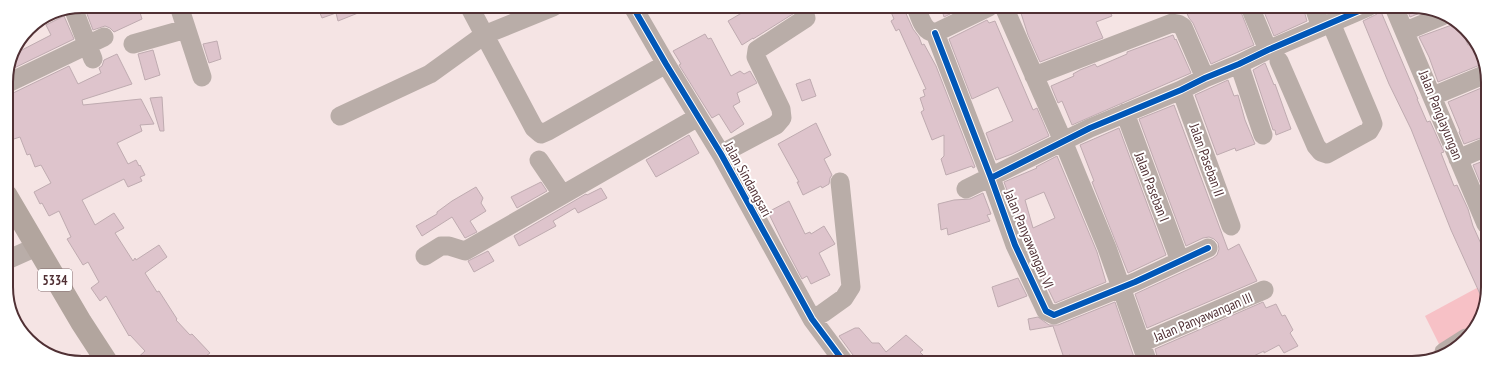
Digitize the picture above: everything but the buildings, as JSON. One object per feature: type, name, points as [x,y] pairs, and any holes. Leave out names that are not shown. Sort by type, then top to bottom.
[{"type":"main road","name":"5334","points":[[13,206],[81,322],[103,356]]},
{"type":"street","points":[[13,81],[95,47],[76,13]]},
{"type":"street","points":[[181,13],[202,77]]},
{"type":"street","points":[[473,13],[534,128],[541,134],[666,64]]},
{"type":"street","points":[[340,116],[430,74],[484,35],[536,13]]},
{"type":"street","name":"Jalan Sindangsari","points":[[636,13],[721,154],[812,319],[840,356]]},
{"type":"street","name":"Jalan Panyawangan VI","points":[[919,13],[926,29],[935,34],[1015,245],[1046,311],[1054,315],[1208,248]]},
{"type":"street","points":[[935,34],[977,13]]},
{"type":"street","points":[[1007,13],[1063,141],[1107,248],[1146,356]]},
{"type":"street","points":[[1253,13],[1316,146],[1321,152],[1327,154],[1369,131],[1373,124],[1372,118],[1326,25],[1318,13]]},
{"type":"street","points":[[966,189],[1063,141],[1125,113],[1182,92],[1206,78],[1239,64],[1273,56],[1326,25],[1354,13]]},
{"type":"street","name":"Jalan Panglayungan","points":[[1397,13],[1406,31],[1458,159],[1481,207]]},
{"type":"street","points":[[721,154],[776,125],[782,118],[781,109],[756,57],[757,50],[806,18]]},
{"type":"street","points":[[1406,31],[1437,18]]},
{"type":"street","points":[[1034,76],[1172,23],[1184,27],[1206,78]]},
{"type":"street","points":[[133,44],[186,29]]},
{"type":"street","points":[[1239,64],[1263,135]]},
{"type":"street","points":[[1433,96],[1481,76]]},
{"type":"street","name":"Jalan Paseban II","points":[[1182,92],[1231,226]]},
{"type":"street","name":"Jalan Paseban I","points":[[1125,113],[1180,261]]},
{"type":"street","points":[[426,256],[441,246],[449,246],[466,251],[562,194],[698,117]]},
{"type":"street","points":[[1458,159],[1481,149]]},
{"type":"street","points":[[539,160],[562,194]]},
{"type":"street","points":[[812,319],[844,298],[851,287],[840,182]]},
{"type":"street","points":[[13,257],[36,246]]},
{"type":"street","name":"Jalan Panyawangan III","points":[[1141,343],[1264,290]]},
{"type":"shaded area","points":[[1481,286],[1480,301],[1472,322],[1458,339],[1442,349],[1425,316]]},
{"type":"cycle path","points":[[636,13],[721,154],[812,319],[840,356]]},
{"type":"cycle path","points":[[991,178],[1090,128],[1181,90],[1205,78],[1354,13]]},
{"type":"cycle path","points":[[935,33],[991,178],[1015,245],[1046,311],[1054,315],[1135,282],[1208,248]]}]
